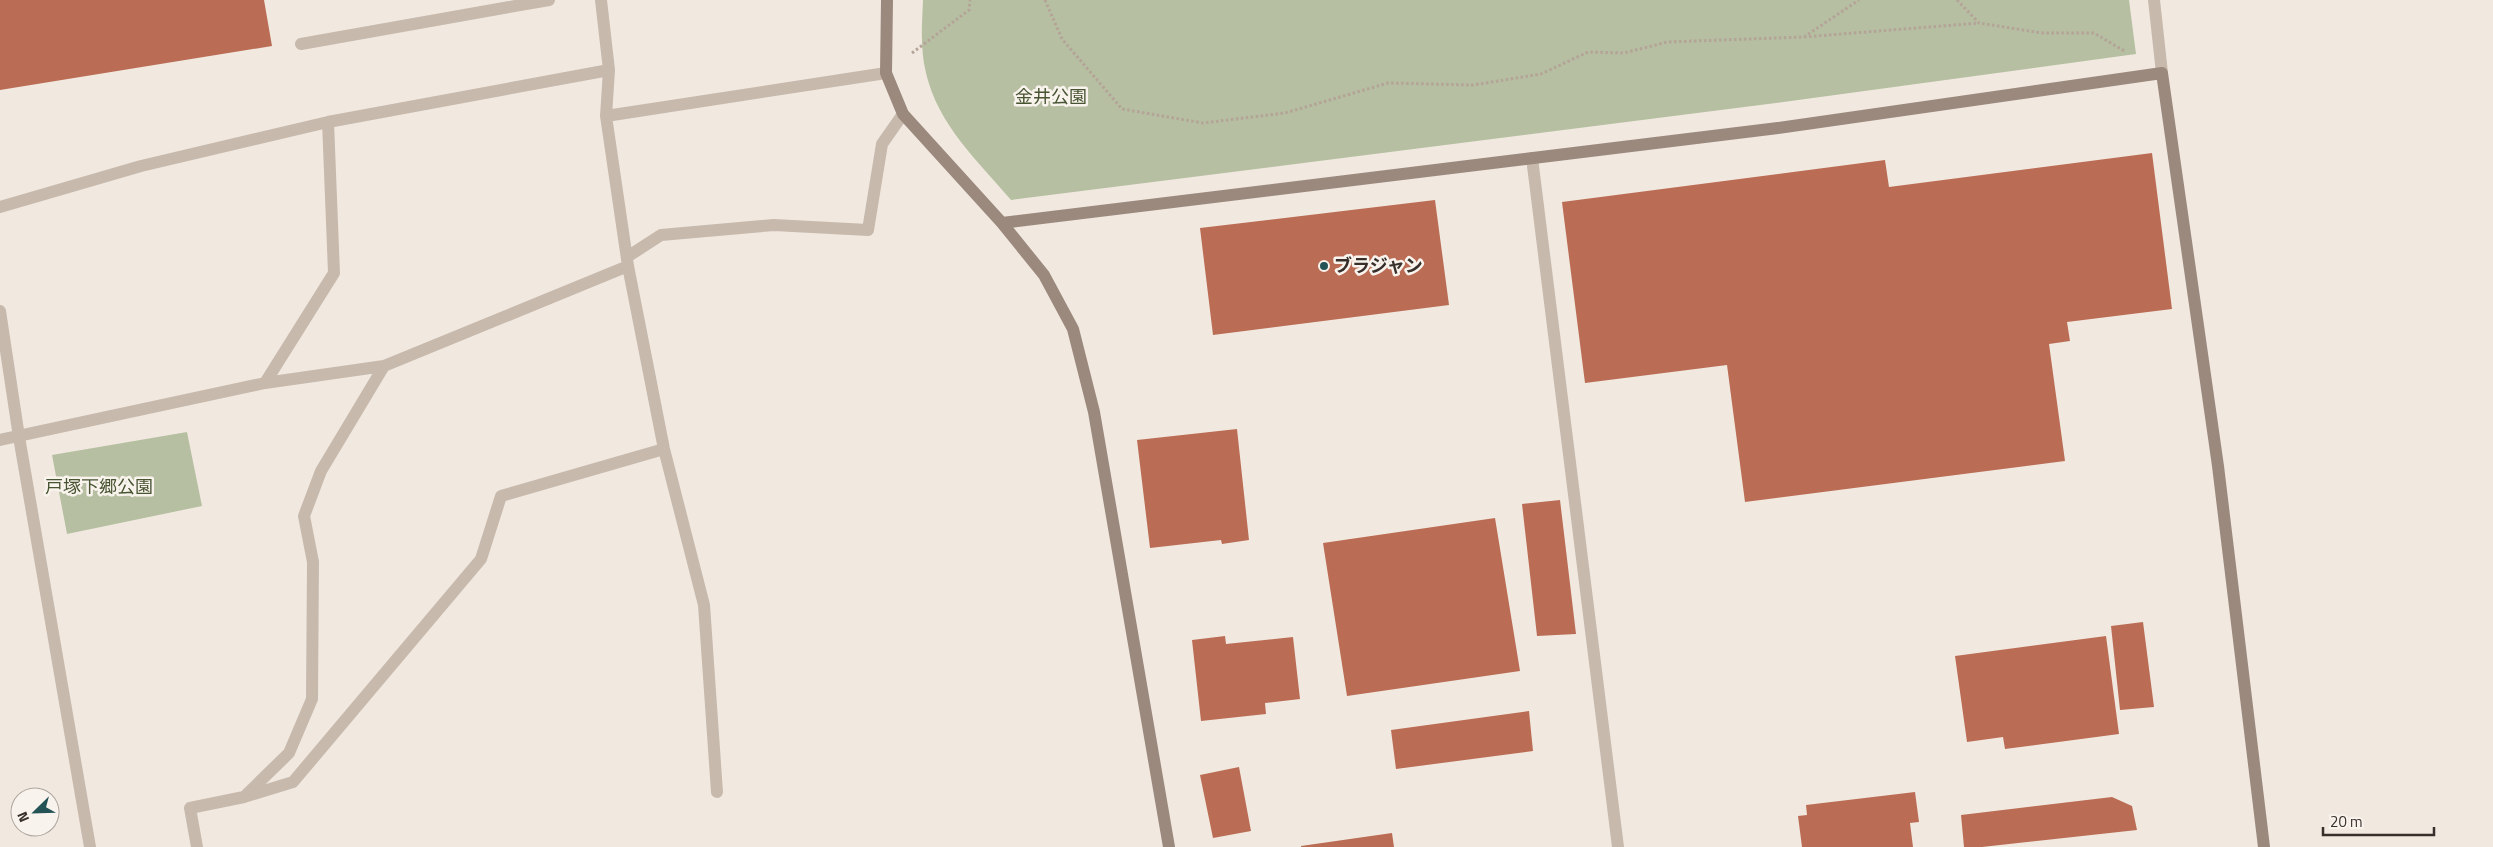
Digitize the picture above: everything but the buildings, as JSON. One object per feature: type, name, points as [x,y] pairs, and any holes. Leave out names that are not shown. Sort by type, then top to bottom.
[{"type":"street","points":[[301,44],[549,0]]},
{"type":"street","points":[[601,0],[609,70],[606,116],[628,262],[664,449],[704,605],[717,792]]},
{"type":"street","points":[[887,0],[886,72],[903,114],[1002,223],[1044,275],[1073,329],[1094,412],[1169,847]]},
{"type":"street","points":[[2154,0],[2162,73],[2218,466],[2264,847]]},
{"type":"street","points":[[0,207],[141,166],[328,122],[609,70]]},
{"type":"street","points":[[606,116],[886,72]]},
{"type":"street","points":[[1002,223],[1778,128],[2162,73]]},
{"type":"street","points":[[0,440],[265,383],[384,366],[628,262],[661,235],[774,225],[868,230],[882,144],[903,114]]},
{"type":"street","points":[[265,383],[334,273],[328,122]]},
{"type":"street","points":[[1532,158],[1618,847]]},
{"type":"street","points":[[0,311],[19,437],[90,847]]},
{"type":"street","points":[[244,797],[289,753],[312,699],[313,562],[304,516],[321,471],[384,366]]},
{"type":"street","points":[[197,847],[190,808],[244,797],[293,782],[480,560],[501,496],[664,449]]},
{"type":"path","points":[[886,72],[969,10],[970,0]]},
{"type":"path","points":[[1045,0],[1062,39],[1122,109],[1203,123],[1285,113],[1388,83],[1473,85],[1541,74],[1588,52],[1624,53],[1667,42],[1804,37],[1979,23],[2042,33],[2094,33],[2162,73]]},
{"type":"path","points":[[1804,37],[1859,0]]},
{"type":"path","points":[[1957,0],[1979,23]]},
{"type":"green space","name":"金井公園","points":[[923,0],[2129,0],[2136,54],[1776,103],[1011,200],[949,126],[932,92],[923,55]]},
{"type":"green space","name":"戸塚下郷公園","points":[[187,432],[202,506],[67,534],[52,455]]},
{"type":"place","name":"ブラジャン","points":[[1324,266]]}]
